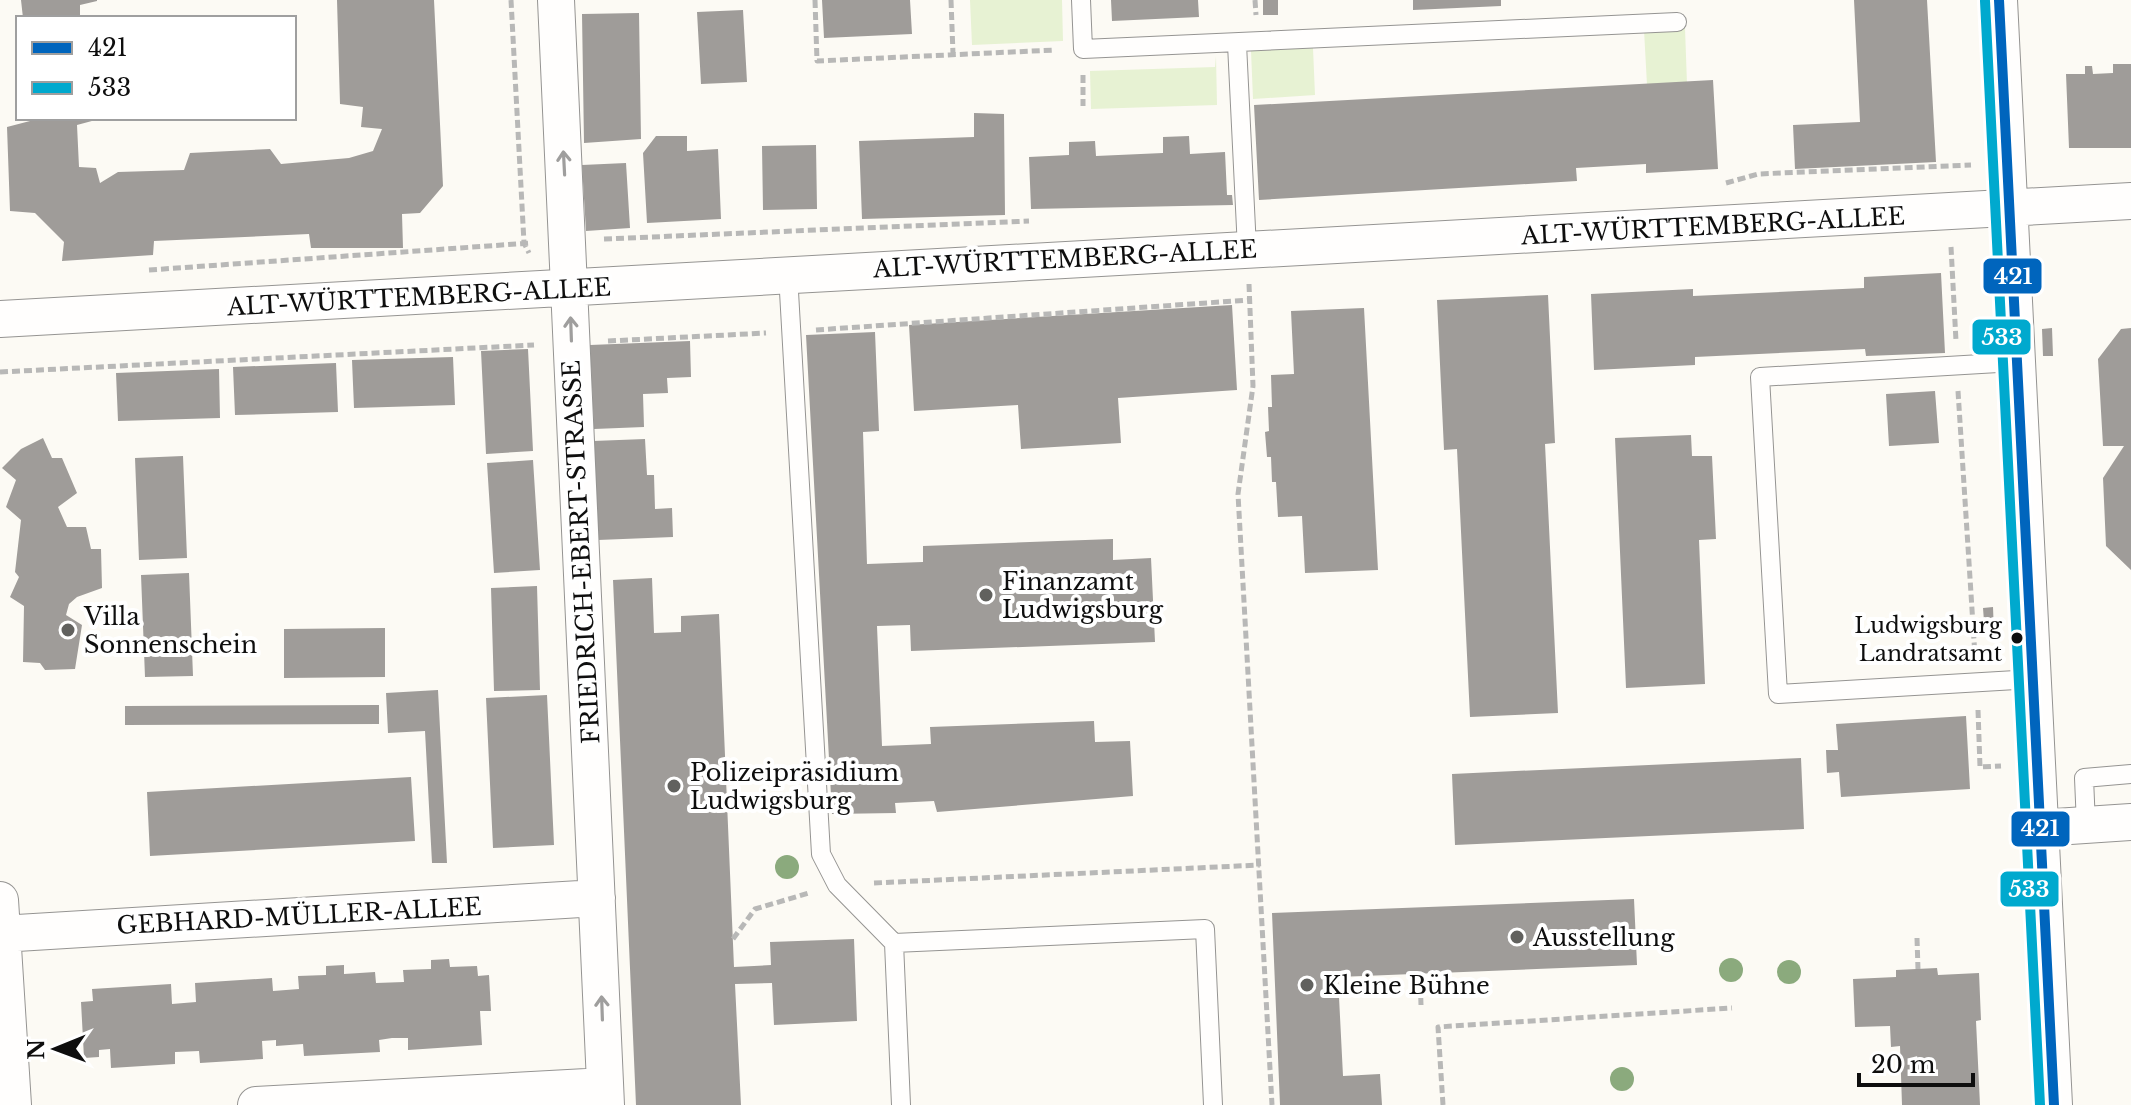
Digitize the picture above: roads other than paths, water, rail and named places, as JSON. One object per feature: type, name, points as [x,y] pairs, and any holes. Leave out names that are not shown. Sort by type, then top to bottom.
[{"type":"street","name":"FRIEDRICH-EBERT-STRASSE","points":[[556,0],[606,1095]]},
{"type":"street","points":[[1999,0],[2007,210],[2054,1105]]},
{"type":"street","name":"ALT-WÜRTTEMBERG-ALLEE","points":[[0,319],[1247,249],[1950,214],[2131,201]]},
{"type":"street","points":[[2040,828],[2131,822]]},
{"type":"street","name":"GEBHARD-MÜLLER-ALLEE","points":[[1,923],[597,898]]},
{"type":"street","points":[[1,923],[13,1105]]},
{"type":"street","points":[[256,1105],[606,1095]]},
{"type":"lane","points":[[1081,0],[1083,49],[1677,22]]},
{"type":"lane","points":[[1237,44],[1247,249]]},
{"type":"lane","points":[[788,274],[821,854],[837,885],[894,943],[901,1105]]},
{"type":"lane","points":[[2015,362],[1760,377],[1778,694],[2033,679]]},
{"type":"lane","points":[[2071,763],[2084,778],[2086,825]]},
{"type":"lane","points":[[2084,778],[2131,774]]},
{"type":"lane","points":[[894,943],[1205,929],[1213,1105]]},
{"type":"place","name":"Finanzamt Ludwigsburg","points":[[986,595]]},
{"type":"place","name":"Villa Sonnenschein","points":[[68,630]]},
{"type":"place","name":"Ludwigsburg Landratsamt","points":[[2017,638]]},
{"type":"place","name":"Polizeipräsidium Ludwigsburg","points":[[674,786]]},
{"type":"place","name":"Ausstellung","points":[[1517,937]]},
{"type":"place","name":"Kleine Bühne","points":[[1307,985]]}]
